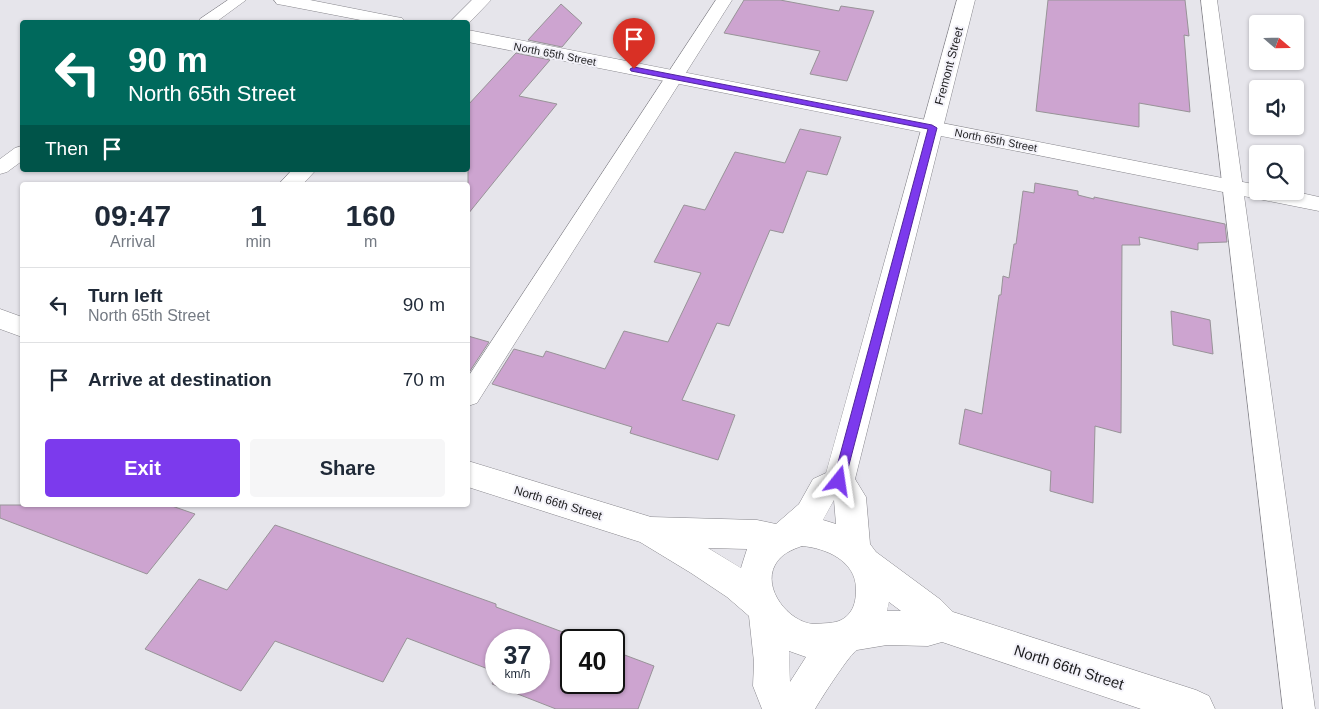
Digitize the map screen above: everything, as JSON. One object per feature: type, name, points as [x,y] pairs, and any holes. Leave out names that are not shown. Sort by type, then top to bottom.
[{"type":"street","points":[[283,0],[386,20]]},
{"type":"street","points":[[461,20],[482,0]]},
{"type":"street","name":"Fremont Street","points":[[839,481],[966,0]]},
{"type":"street","name":"North 65th Street","points":[[470,36],[1319,204]]},
{"type":"street","points":[[292,182],[303,172]]},
{"type":"street","points":[[0,319],[20,326]]},
{"type":"street","name":"North 66th Street","points":[[470,475],[649,531],[703,562],[739,586],[762,609]]},
{"type":"street","points":[[782,537],[814,531],[842,540],[860,556],[872,576],[875,591],[866,621],[847,636],[813,677],[801,698],[781,708],[771,686],[772,662],[762,609],[754,585],[756,568],[760,557],[782,537],[810,514],[824,488],[839,481],[850,497],[860,556]]},
{"type":"street","name":"North 66th Street","points":[[649,531],[782,537]]},
{"type":"street","name":"North 66th Street","points":[[860,556],[930,612],[942,625],[1196,709]]},
{"type":"street","points":[[762,609],[783,631],[801,640],[819,643],[847,636]]},
{"type":"street","name":"North 66th Street","points":[[847,636],[888,628],[928,628],[942,625]]},
{"type":"lane","points":[[209,20],[238,0]]},
{"type":"lane","points":[[470,393],[724,0]]},
{"type":"lane","points":[[1209,0],[1299,709]]},
{"type":"lane","points":[[0,168],[20,153]]},
{"type":"building","points":[[744,0],[780,0],[839,11],[841,6],[874,11],[847,81],[810,74],[820,51],[724,33]]},
{"type":"building","points":[[1048,0],[1185,0],[1189,36],[1184,35],[1190,112],[1139,103],[1139,127],[1036,111]]},
{"type":"building","points":[[561,4],[582,23],[562,47],[528,40]]},
{"type":"building","points":[[516,53],[550,60],[519,96],[557,104],[470,212],[468,172],[470,172],[470,103]]},
{"type":"building","points":[[800,129],[841,137],[827,175],[807,171],[783,233],[770,230],[729,326],[717,323],[682,400],[735,415],[718,460],[630,433],[632,427],[492,384],[514,349],[543,357],[546,351],[605,369],[624,331],[668,342],[701,273],[654,262],[684,205],[705,210],[735,152],[785,163]]},
{"type":"building","points":[[1035,183],[1078,191],[1078,195],[1094,199],[1094,197],[1225,224],[1227,242],[1198,243],[1198,250],[1139,237],[1140,245],[1122,245],[1121,433],[1095,426],[1093,503],[1050,491],[1051,471],[959,444],[965,409],[982,414],[1003,276],[1009,278],[1014,244],[1016,244],[1023,191],[1034,193]]},
{"type":"building","points":[[1171,311],[1210,320],[1213,354],[1173,345]]},
{"type":"building","points":[[470,337],[489,342],[470,371]]},
{"type":"building","points":[[0,505],[20,505],[20,507],[175,507],[195,514],[147,574],[0,518]]},
{"type":"building","points":[[275,525],[496,604],[496,607],[560,631],[560,694],[625,694],[625,655],[654,666],[638,709],[556,709],[518,694],[550,694],[550,629],[485,629],[485,668],[407,638],[383,682],[275,641],[241,691],[145,649],[199,579],[227,590]]},
{"type":"route","points":[[634,69],[932,128],[839,481]]}]
